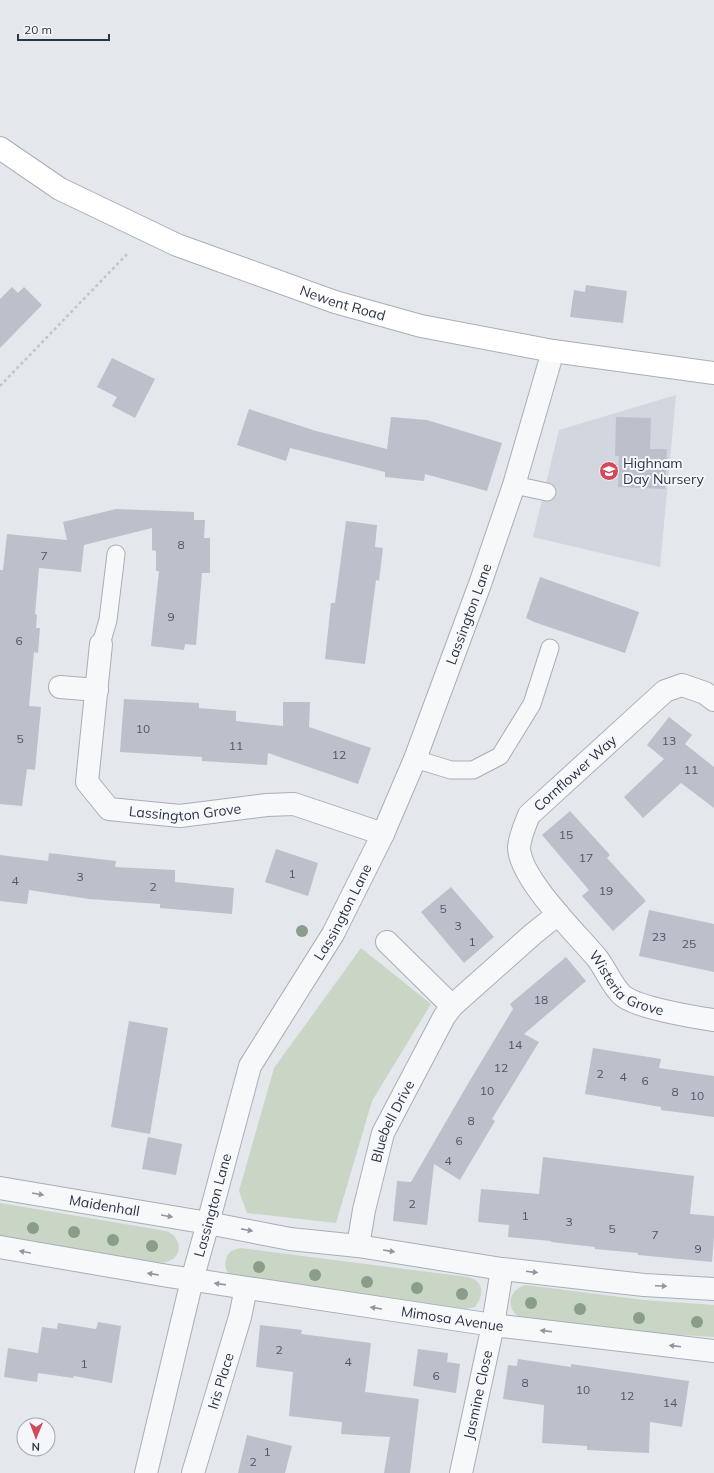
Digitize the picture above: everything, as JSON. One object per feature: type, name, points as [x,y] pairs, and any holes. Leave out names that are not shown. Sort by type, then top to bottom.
[{"type":"main road","name":"Newent Road","points":[[0,148],[60,190],[177,245],[335,302],[421,326],[553,350],[714,372]]},
{"type":"street","name":"Lassington Lane","points":[[146,1473],[192,1280],[250,1066],[334,934],[383,834],[415,759],[514,485],[553,350]]},
{"type":"street","name":"Lassington Grove","points":[[101,644],[87,782],[110,809],[180,816],[267,805],[294,804],[383,834]]},
{"type":"street","name":"Cornflower Way","points":[[558,914],[532,879],[524,864],[519,848],[523,828],[529,815],[665,691],[682,685],[705,693],[714,700]]},
{"type":"street","points":[[60,687],[97,690]]},
{"type":"street","name":"Bluebell Drive","points":[[358,1246],[364,1210],[383,1133],[444,1017],[452,1006],[533,934],[558,914]]},
{"type":"street","name":"Wisteria Grove","points":[[558,914],[598,960],[623,996],[641,1004],[690,1017],[714,1020]]},
{"type":"street","points":[[387,942],[452,1006]]},
{"type":"street","name":"Maidenhall","points":[[0,1188],[208,1223]]},
{"type":"street","points":[[208,1223],[290,1239],[358,1246],[502,1269],[644,1285],[714,1290]]},
{"type":"street","points":[[0,1248],[192,1280]]},
{"type":"street","name":"Jasmine Close","points":[[460,1473],[494,1325],[502,1269]]},
{"type":"street","name":"Mimosa Avenue","points":[[192,1280],[494,1325],[714,1351]]},
{"type":"street","name":"Iris Place","points":[[193,1473],[240,1317],[246,1288]]},
{"type":"lane","points":[[514,485],[547,492]]},
{"type":"lane","points":[[101,644],[108,620],[116,554]]},
{"type":"lane","points":[[415,759],[451,770],[472,770],[500,756],[532,704],[550,648]]},
{"type":"path","points":[[0,386],[149,231]]},
{"type":"shaded area","name":"Highnam Day Nursery","points":[[676,395],[660,567],[533,537],[559,430]]},
{"type":"green space","points":[[361,948],[431,1004],[372,1101],[336,1223],[247,1213],[239,1191],[274,1068]]},
{"type":"green space","points":[[0,1203],[166,1231],[176,1239],[179,1247],[178,1251],[173,1259],[157,1263],[0,1237]]},
{"type":"green space","points":[[241,1248],[468,1277],[478,1282],[481,1289],[481,1294],[475,1307],[465,1309],[241,1279],[233,1277],[229,1274],[226,1268],[226,1258],[231,1251]]},
{"type":"green space","points":[[526,1285],[644,1300],[714,1305],[714,1337],[633,1332],[519,1317],[514,1313],[510,1303],[511,1298],[516,1290]]},
{"type":"building","points":[[586,285],[627,291],[623,323],[570,317],[574,290],[585,292]]},
{"type":"building","points":[[12,287],[18,293],[24,287],[42,305],[0,348],[0,299]]},
{"type":"building","points":[[112,358],[155,379],[135,418],[112,406],[117,397],[97,387]]},
{"type":"building","points":[[249,409],[316,431],[387,449],[391,417],[427,420],[502,443],[487,491],[425,474],[424,481],[385,477],[385,472],[290,448],[286,461],[237,445]]},
{"type":"building","points":[[616,417],[651,418],[650,449],[667,449],[665,489],[618,487],[619,456],[615,456]]},
{"type":"building","points":[[116,509],[194,512],[194,520],[205,520],[204,538],[210,538],[210,573],[202,573],[196,645],[185,644],[184,650],[151,646],[159,571],[156,571],[156,551],[152,550],[152,528],[84,545],[81,572],[39,568],[35,614],[37,615],[36,628],[40,628],[38,653],[34,652],[29,706],[41,707],[35,770],[27,769],[22,806],[0,804],[0,570],[3,570],[7,534],[67,540],[63,522]]},
{"type":"building","points":[[346,521],[377,525],[375,547],[383,548],[379,581],[376,580],[365,664],[325,659],[331,603],[335,603]]},
{"type":"building","points":[[540,577],[639,612],[625,653],[526,618]]},
{"type":"building","points":[[124,699],[199,703],[199,708],[236,711],[236,721],[283,726],[283,702],[310,702],[309,727],[371,748],[358,784],[268,753],[267,765],[202,761],[202,757],[120,752]]},
{"type":"building","points":[[669,717],[692,735],[685,744],[714,767],[714,808],[681,783],[643,818],[624,797],[664,759],[647,745]]},
{"type":"building","points":[[570,811],[610,855],[607,858],[646,901],[613,931],[582,896],[589,890],[542,835]]},
{"type":"building","points":[[276,849],[318,863],[308,896],[265,882]]},
{"type":"building","points":[[49,853],[116,861],[115,867],[175,870],[175,882],[234,888],[232,914],[160,908],[160,904],[89,899],[29,890],[27,904],[0,901],[0,855],[48,861]]},
{"type":"building","points":[[451,887],[494,937],[464,963],[421,912]]},
{"type":"building","points":[[649,910],[714,924],[714,972],[639,956]]},
{"type":"building","points":[[566,957],[586,981],[524,1034],[539,1042],[492,1119],[495,1121],[460,1180],[434,1164],[427,1225],[393,1221],[397,1181],[411,1182],[513,1009],[510,1004]]},
{"type":"building","points":[[129,1021],[168,1028],[150,1134],[111,1127]]},
{"type":"building","points":[[593,1048],[661,1059],[659,1068],[714,1076],[714,1117],[661,1110],[661,1107],[585,1094]]},
{"type":"building","points":[[148,1137],[182,1144],[176,1175],[142,1169]]},
{"type":"building","points":[[543,1157],[694,1176],[690,1214],[714,1216],[712,1262],[638,1255],[638,1253],[595,1249],[595,1247],[508,1237],[509,1225],[478,1222],[481,1189],[539,1194]]},
{"type":"building","points":[[98,1322],[121,1326],[112,1383],[74,1376],[73,1378],[38,1373],[37,1382],[4,1377],[8,1348],[38,1353],[42,1327],[57,1329],[58,1323],[96,1329]]},
{"type":"building","points":[[260,1325],[302,1330],[301,1334],[371,1343],[365,1392],[419,1399],[410,1473],[384,1473],[390,1437],[341,1434],[342,1422],[289,1416],[293,1372],[256,1367]]},
{"type":"building","points":[[418,1349],[448,1353],[447,1362],[460,1364],[456,1393],[413,1386]]},
{"type":"building","points":[[518,1359],[571,1367],[571,1364],[689,1381],[682,1427],[650,1422],[649,1453],[587,1450],[587,1446],[542,1443],[544,1405],[503,1399],[508,1365],[517,1366]]},
{"type":"building","points":[[247,1435],[292,1446],[285,1473],[238,1473]]},
{"type":"place","name":"Highnam Day Nursery","points":[[609,471]]}]
